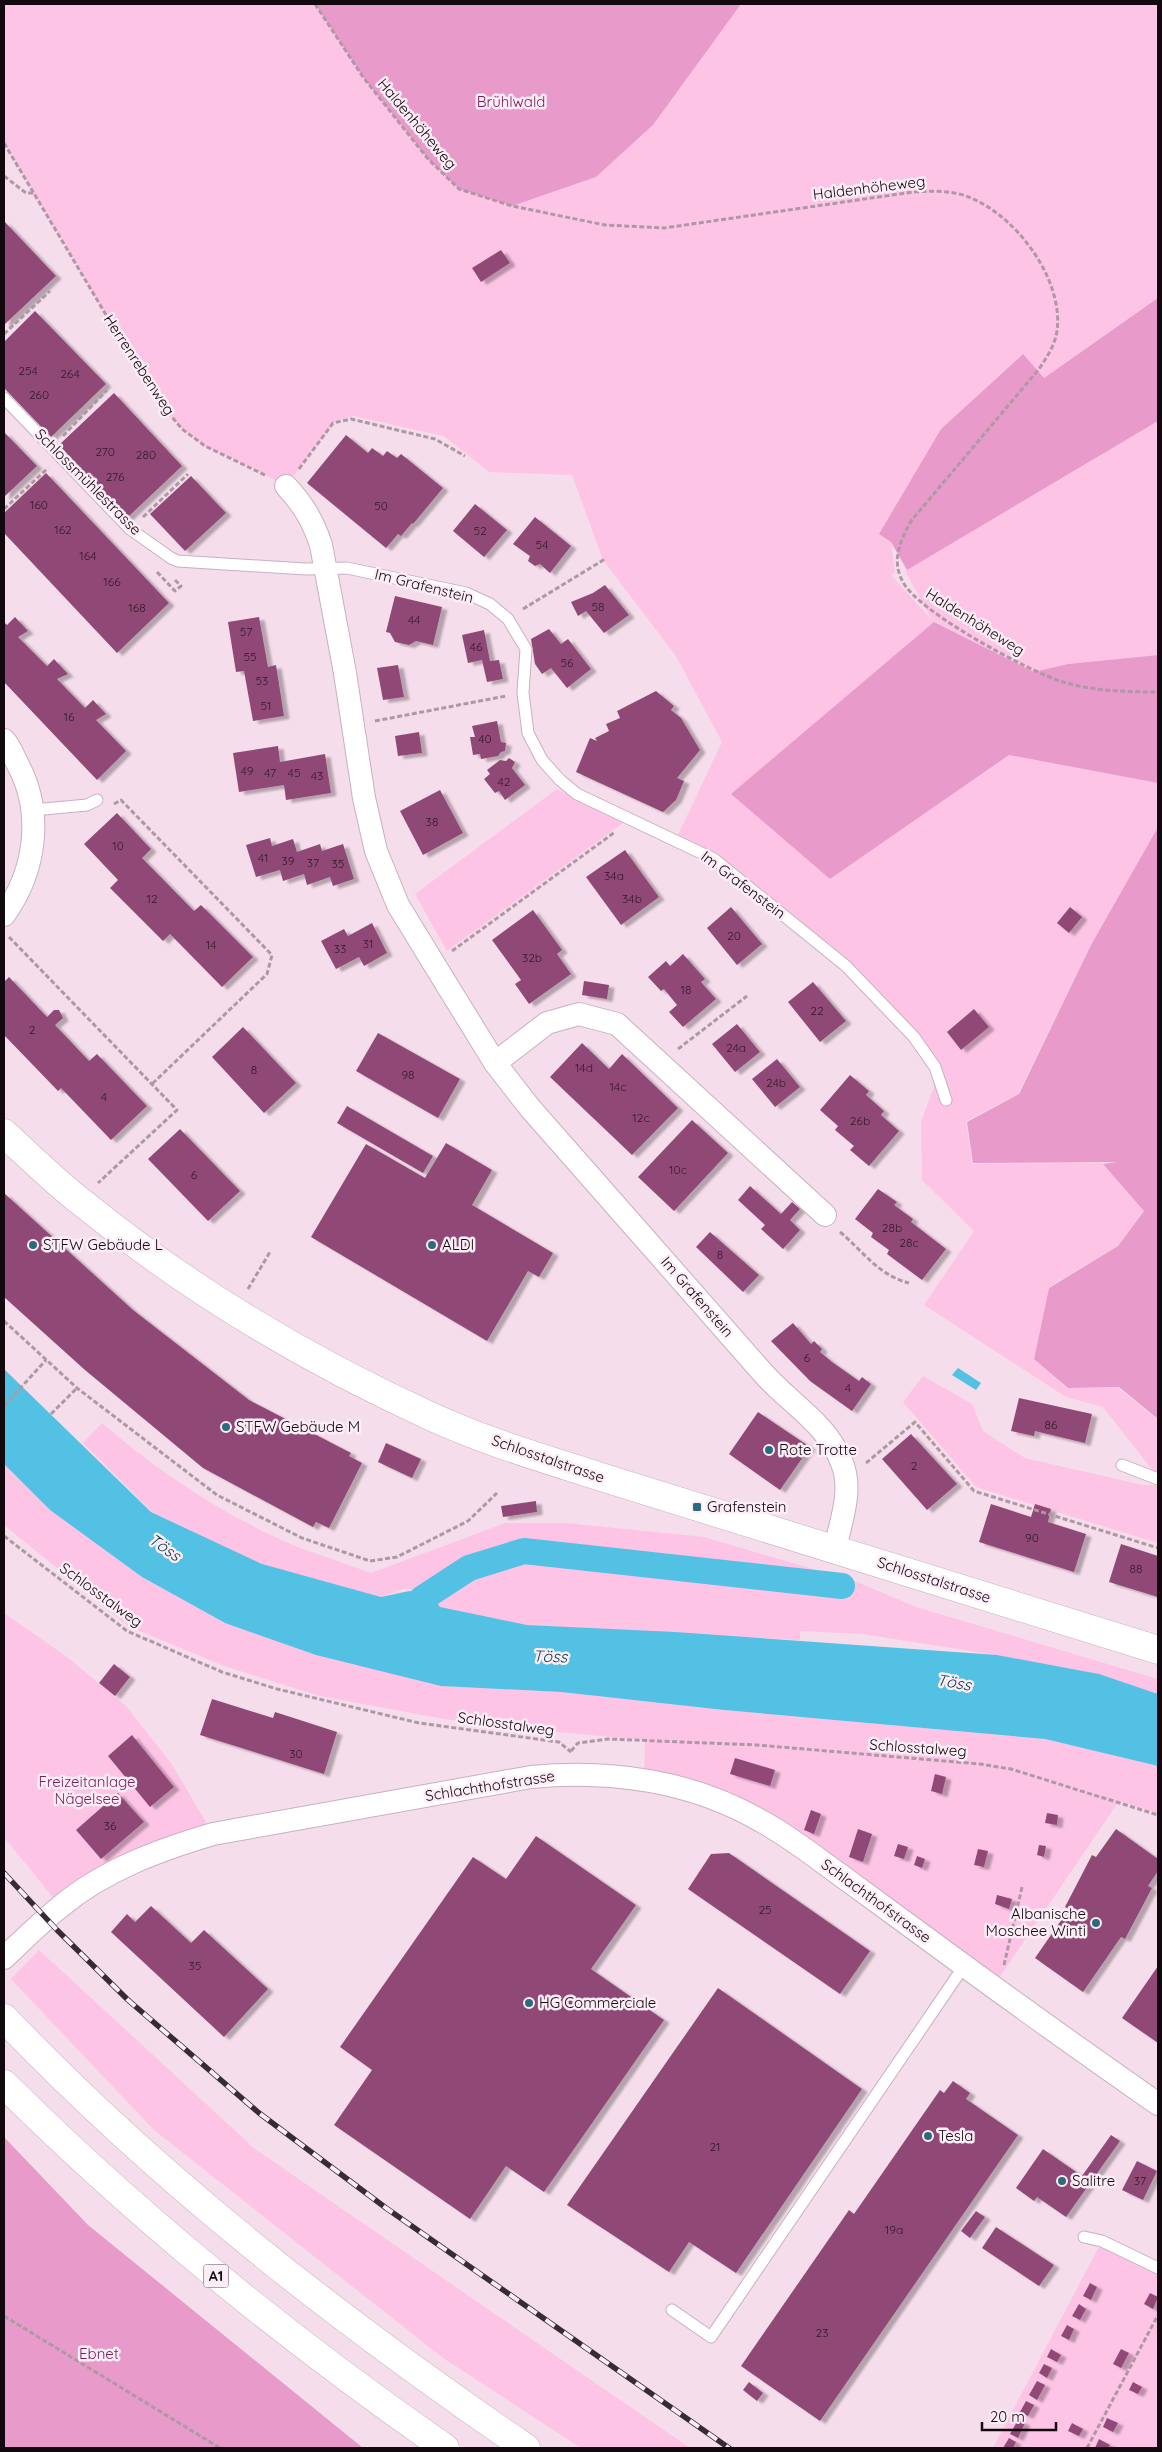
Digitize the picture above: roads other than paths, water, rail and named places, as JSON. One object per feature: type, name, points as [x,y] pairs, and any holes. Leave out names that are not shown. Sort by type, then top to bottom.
[{"type":"main road","name":"Schlosstalstrasse","points":[[4,1133],[79,1201],[155,1258],[234,1312],[305,1354],[432,1417],[516,1450],[1158,1650]]},
{"type":"main road","points":[[4,2018],[123,2136],[218,2219],[370,2338],[526,2448]]},
{"type":"main road","name":"A1","points":[[4,2084],[92,2169],[184,2250],[291,2336],[445,2448]]},
{"type":"street","points":[[286,486],[303,505],[314,525],[326,568]]},
{"type":"street","name":"Im Grafenstein","points":[[326,568],[364,798],[376,851],[398,905],[495,1063],[530,1108],[765,1375],[830,1439],[843,1463],[846,1479],[846,1496],[835,1548]]},
{"type":"street","points":[[4,740],[26,779],[34,817],[31,860],[12,903],[4,915]]},
{"type":"street","points":[[495,1063],[547,1023],[579,1014],[617,1024],[825,1215]]},
{"type":"street","name":"Schlachthofstrasse","points":[[4,1958],[60,1906],[90,1885],[123,1866],[170,1847],[214,1834],[531,1777],[580,1774],[665,1783],[724,1804],[761,1821],[808,1851],[964,1966],[1158,2104]]},
{"type":"lane","name":"Schlossmühlestrasse","points":[[4,398],[130,530],[178,561],[305,569],[326,568]]},
{"type":"lane","name":"Im Grafenstein","points":[[326,568],[347,568],[466,593],[490,604],[508,619],[526,649],[523,692],[528,732],[542,760],[554,774],[577,794],[714,859],[846,966],[914,1037],[935,1067],[946,1100]]},
{"type":"lane","points":[[33,810],[87,805],[97,800]]},
{"type":"lane","points":[[1122,1465],[1158,1479]]},
{"type":"lane","points":[[672,2310],[711,2337],[964,1966]]},
{"type":"lane","points":[[1084,2237],[1102,2241],[1158,2268]]},
{"type":"water","points":[[958,1368],[981,1383],[976,1390],[952,1375]]},
{"type":"water","name":"Töss","points":[[4,1369],[151,1512],[262,1564],[381,1597],[409,1591],[435,1600],[440,1607],[527,1625],[675,1632],[997,1655],[1099,1674],[1158,1694],[1158,1766],[1045,1739],[724,1710],[561,1692],[441,1686],[316,1655],[225,1623],[142,1577],[50,1510],[4,1464]]},
{"type":"waterway","points":[[397,1620],[423,1598],[469,1568],[524,1551],[842,1586]]},
{"type":"railway","points":[[4,1873],[57,1930],[128,2000],[259,2113],[386,2208],[729,2448]]},
{"type":"place","name":"STFW Gebäude L","points":[[33,1245]]},
{"type":"place","name":"ALDI","points":[[432,1245]]},
{"type":"place","name":"STFW Gebäude M","points":[[226,1427]]},
{"type":"place","name":"Rote Trotte","points":[[769,1450]]},
{"type":"place","name":"Grafenstein","points":[[697,1507]]},
{"type":"place","name":"Albanische Moschee Winti","points":[[1096,1923]]},
{"type":"place","name":"HG Commerciale","points":[[529,2003]]},
{"type":"place","name":"Tesla","points":[[928,2136]]},
{"type":"place","name":"Salitre","points":[[1062,2181]]},
{"type":"park label","name":"Brühlwald","points":[[511,102]]},
{"type":"park label","name":"Freizeitanlage Nägelsee","points":[[87,1790]]},
{"type":"park label","name":"Ebnet","points":[[99,2354]]}]
